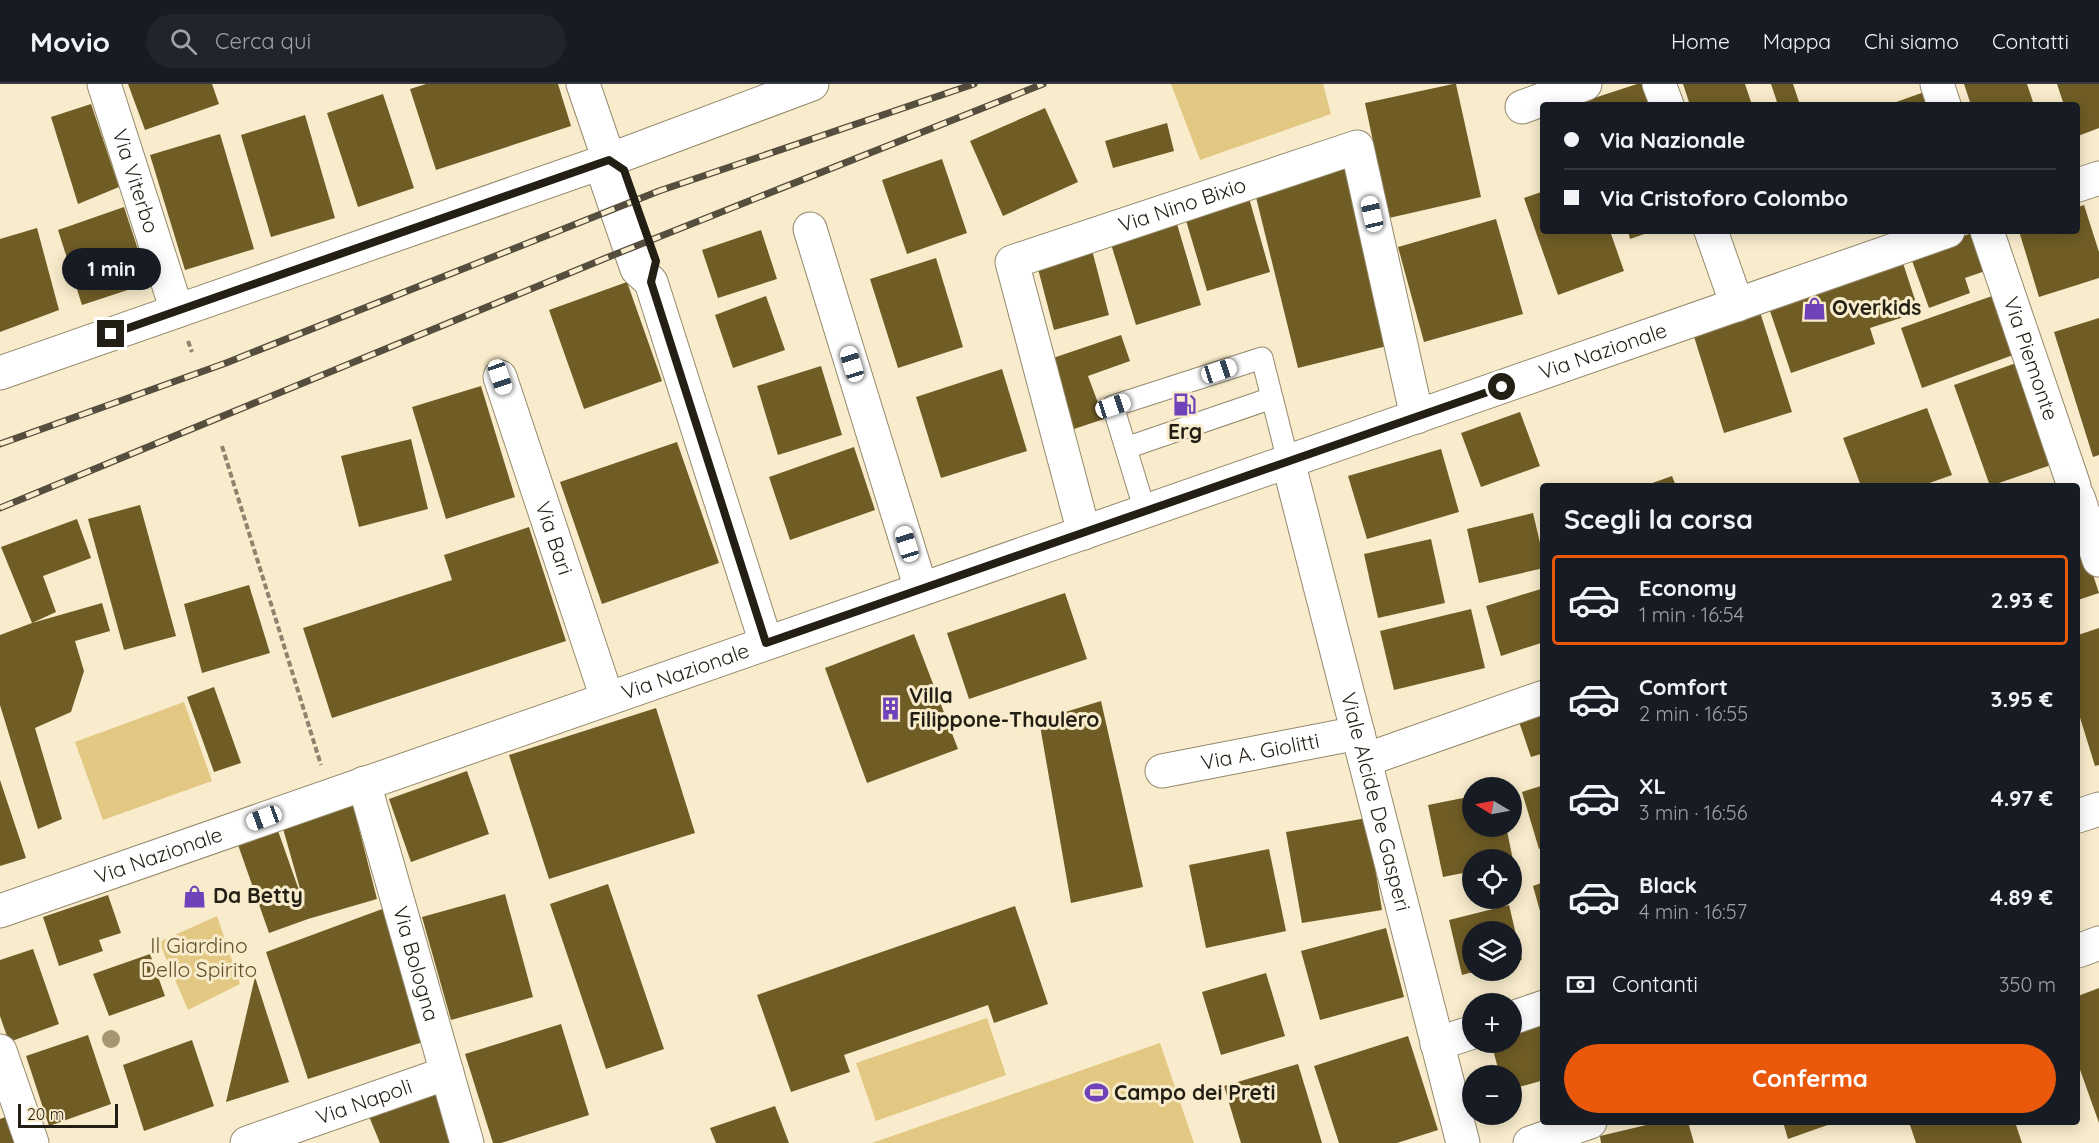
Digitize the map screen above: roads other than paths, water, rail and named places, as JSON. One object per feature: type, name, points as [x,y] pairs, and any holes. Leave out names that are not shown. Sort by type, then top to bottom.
[{"type":"street","name":"Via Viterbo","points":[[104,84],[177,311]]},
{"type":"street","points":[[583,84],[609,160],[605,176],[637,269],[651,282],[766,643]]},
{"type":"street","points":[[0,373],[609,160],[812,84]]},
{"type":"street","points":[[1522,107],[1585,84]]},
{"type":"street","points":[[1659,84],[1665,102]]},
{"type":"street","points":[[1937,84],[1943,102]]},
{"type":"street","name":"Via Nino Bixio","points":[[1084,533],[1012,262],[1357,147],[1417,417]]},
{"type":"street","points":[[2080,184],[2099,177]]},
{"type":"street","points":[[810,229],[921,589]]},
{"type":"street","points":[[1712,234],[1737,305]]},
{"type":"street","name":"Via Nazionale","points":[[0,910],[1939,234]]},
{"type":"street","name":"Via Piemonte","points":[[1988,234],[2076,483]]},
{"type":"street","name":"Via Bari","points":[[500,377],[607,698]]},
{"type":"street","name":"Viale Alcide De Gasperi","points":[[1288,461],[1462,1143]]},
{"type":"street","name":"Via Piemonte","points":[[2082,499],[2099,560]]},
{"type":"street","name":"Via A. Giolitti","points":[[1162,771],[1361,747],[1540,698]]},
{"type":"street","name":"Via Bologna","points":[[364,783],[467,1143]]},
{"type":"street","points":[[2080,815],[2099,809]]},
{"type":"street","points":[[2080,950],[2099,944]]},
{"type":"street","points":[[1522,1014],[1540,1008]]},
{"type":"street","points":[[1437,1044],[1462,1036]]},
{"type":"street","points":[[0,1051],[32,1143]]},
{"type":"street","name":"Via Napoli","points":[[247,1143],[447,1073]]},
{"type":"street","points":[[1545,1140],[1582,1125]]},
{"type":"lane","points":[[1145,511],[1113,406],[1262,358],[1288,461]]},
{"type":"lane","points":[[1126,448],[1272,398]]},
{"type":"railway","points":[[0,444],[226,363],[659,191],[974,84]]},
{"type":"railway","points":[[0,508],[606,258],[1043,84]]},
{"type":"place","name":"Overkids","points":[[1814,308]]},
{"type":"place","name":"Erg","points":[[1185,404]]},
{"type":"place","name":"Villa Filippone-Thaulero","points":[[891,708]]},
{"type":"place","name":"Da Betty","points":[[195,896]]},
{"type":"place","name":"Campo dei Preti","points":[[1096,1093]]},
{"type":"park label","name":"Il Giardino Dello Spirito","points":[[199,958]]}]
